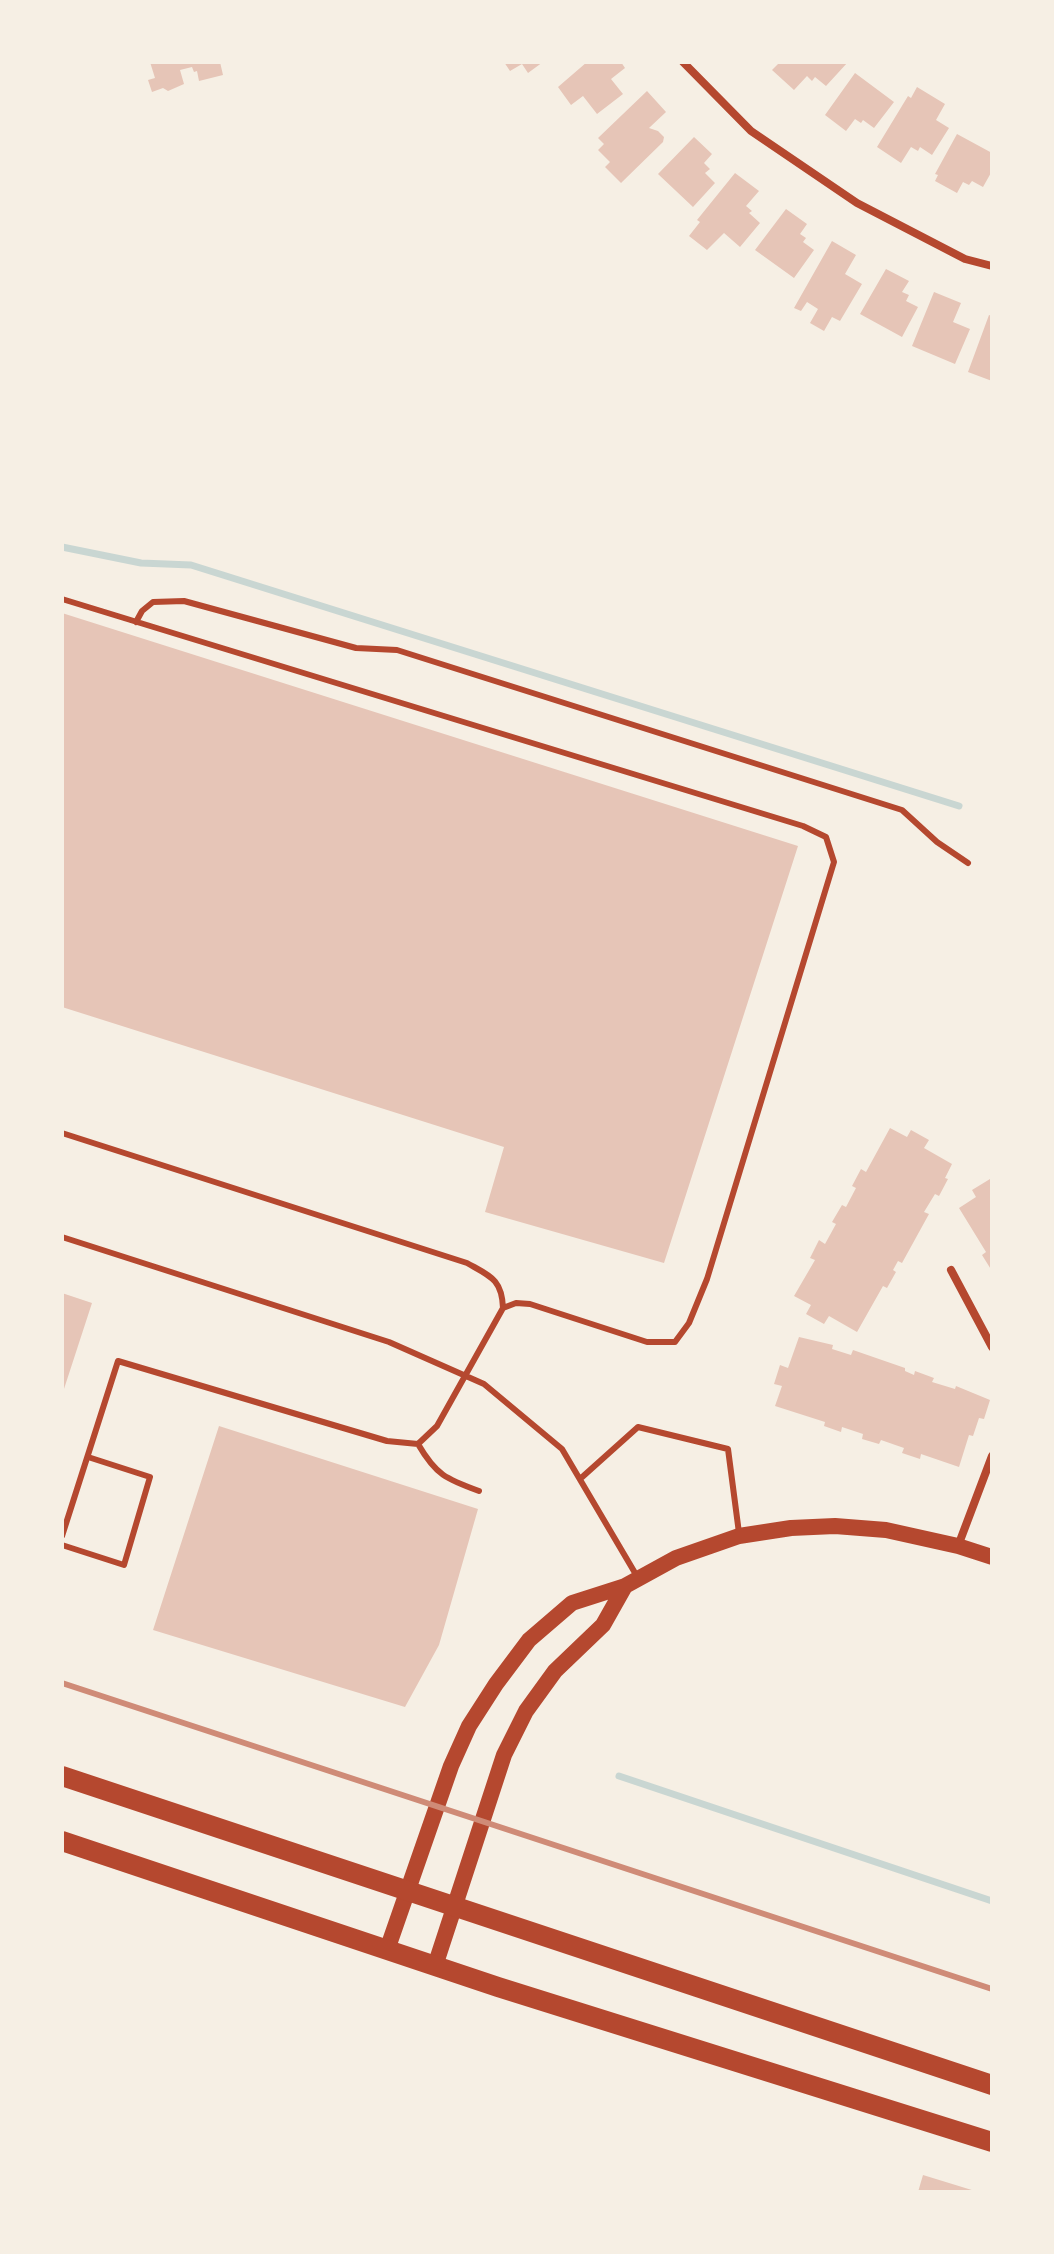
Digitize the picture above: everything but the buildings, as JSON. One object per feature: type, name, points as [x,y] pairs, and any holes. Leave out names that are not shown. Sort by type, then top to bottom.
[{"type":"main road","points":[[387,1950],[451,1766],[469,1726],[529,1640],[572,1603],[632,1582],[676,1558],[739,1536],[791,1528],[835,1526],[886,1530],[992,1557]]},
{"type":"main road","points":[[435,1966],[504,1755],[526,1711],[555,1671],[603,1625],[632,1582]]},
{"type":"main road","points":[[62,1776],[992,2085]]},
{"type":"main road","points":[[62,1841],[435,1966],[992,2142]]},
{"type":"street","points":[[683,62],[751,131],[857,203],[965,259],[992,266]]},
{"type":"street","points":[[951,1270],[992,1347]]},
{"type":"street","points":[[958,1546],[992,1456]]},
{"type":"lane","points":[[62,599],[803,826],[826,837],[834,862],[702,1293],[689,1323],[675,1342],[647,1342],[530,1304],[516,1303],[503,1308]]},
{"type":"lane","points":[[136,622],[142,611],[153,602],[184,601],[356,648],[397,650],[902,810],[937,842],[968,863]]},
{"type":"lane","points":[[62,1133],[467,1263],[494,1278],[502,1290],[503,1308],[437,1426],[418,1444],[387,1441],[118,1361],[62,1536]]},
{"type":"lane","points":[[62,1237],[389,1342],[484,1384],[562,1449],[632,1582]]},
{"type":"lane","points":[[580,1479],[638,1427],[728,1449],[739,1536]]},
{"type":"lane","points":[[418,1444],[429,1463],[444,1478],[479,1491]]},
{"type":"lane","points":[[62,1545],[124,1565],[150,1477],[88,1457]]},
{"type":"waterway","points":[[62,547],[141,563],[191,565],[959,806]]},
{"type":"waterway","points":[[619,1776],[992,1901]]},
{"type":"railway","points":[[62,1683],[992,1989]]}]
